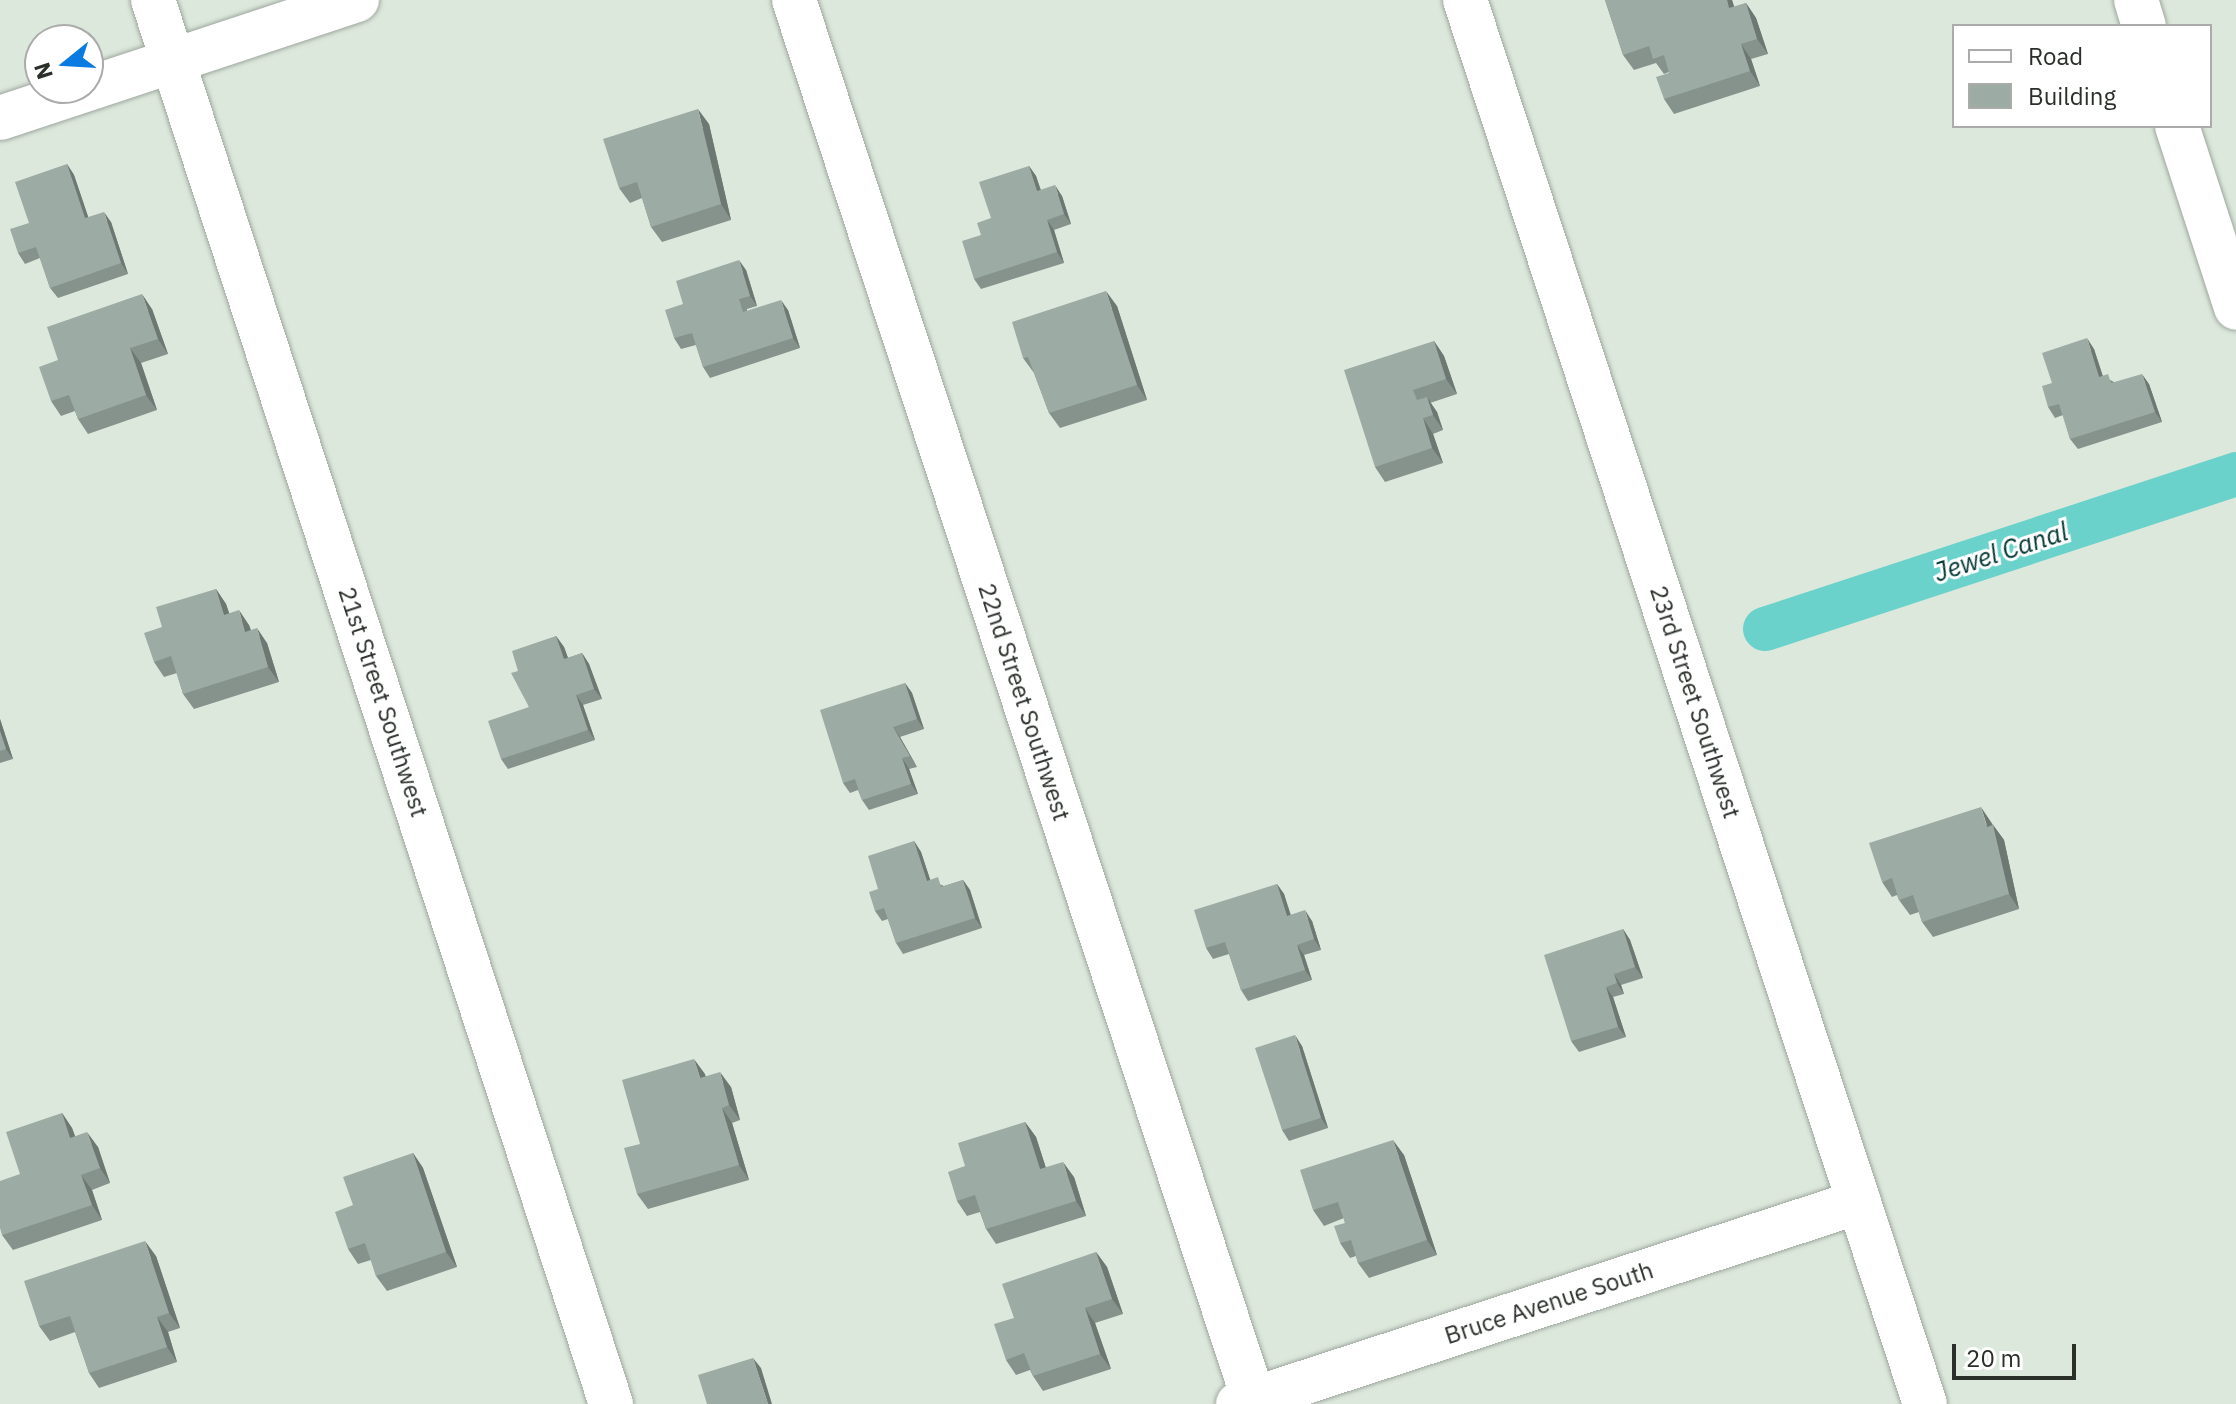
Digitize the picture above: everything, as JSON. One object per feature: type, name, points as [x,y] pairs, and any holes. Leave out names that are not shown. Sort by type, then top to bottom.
[{"type":"street","name":"21st Street Southwest","points":[[153,0],[611,1404]]},
{"type":"street","points":[[0,118],[357,0]]},
{"type":"street","name":"22nd Street Southwest","points":[[794,0],[1248,1402]]},
{"type":"street","name":"23rd Street Southwest","points":[[1465,0],[1925,1404]]},
{"type":"street","points":[[2136,0],[2143,24]]},
{"type":"street","points":[[2178,128],[2236,308]]},
{"type":"street","name":"Bruce Avenue South","points":[[1248,1402],[1859,1202]]},
{"type":"building","points":[[1605,0],[1727,0],[1729,8],[1746,3],[1757,39],[1741,44],[1750,71],[1664,99],[1656,77],[1669,73],[1664,55],[1653,59],[1649,46],[1623,55]]},
{"type":"building","points":[[698,109],[721,204],[651,227],[637,182],[619,188],[603,139]]},
{"type":"building","points":[[67,164],[85,218],[104,212],[121,263],[50,288],[36,247],[18,253],[10,229],[29,223],[15,182]]},
{"type":"building","points":[[1029,166],[1037,191],[1055,185],[1064,214],[1047,220],[1057,252],[974,279],[962,241],[981,235],[977,223],[991,218],[979,182]]},
{"type":"building","points":[[739,260],[750,296],[739,299],[743,312],[781,300],[793,338],[703,367],[692,333],[674,338],[665,310],[683,304],[676,281]]},
{"type":"building","points":[[1106,291],[1137,385],[1049,413],[1028,357],[1023,358],[1012,322]]},
{"type":"building","points":[[142,294],[158,339],[130,348],[146,395],[78,419],[69,395],[51,401],[39,367],[58,360],[47,327]]},
{"type":"building","points":[[2087,338],[2099,377],[2108,374],[2111,383],[2142,374],[2155,412],[2070,439],[2059,404],[2048,407],[2042,386],[2052,383],[2042,353]]},
{"type":"building","points":[[1434,341],[1446,379],[1413,390],[1417,400],[1427,397],[1433,415],[1423,418],[1432,448],[1375,467],[1344,370]]},
{"type":"building","points":[[216,589],[224,615],[239,610],[245,632],[257,628],[268,667],[183,694],[171,656],[154,662],[144,633],[162,627],[156,607]]},
{"type":"building","points":[[556,636],[564,659],[582,653],[594,689],[576,695],[588,730],[501,759],[488,721],[529,707],[511,673],[518,671],[512,651]]},
{"type":"building","points":[[905,683],[917,719],[893,727],[910,756],[902,758],[911,784],[862,800],[855,779],[843,783],[820,710]]},
{"type":"building","points":[[0,731],[6,749],[0,751]]},
{"type":"building","points":[[1981,807],[1987,827],[1993,825],[2009,894],[1922,922],[1913,895],[1899,900],[1892,878],[1882,882],[1869,843]]},
{"type":"building","points":[[914,841],[927,881],[938,877],[941,887],[963,880],[975,918],[896,943],[884,908],[875,911],[869,892],[878,889],[868,856]]},
{"type":"building","points":[[1277,884],[1287,916],[1305,910],[1314,939],[1297,945],[1305,970],[1241,990],[1225,942],[1206,948],[1194,910]]},
{"type":"building","points":[[1623,929],[1635,967],[1614,974],[1617,983],[1606,987],[1618,1027],[1571,1041],[1544,955]]},
{"type":"building","points":[[1295,1035],[1321,1118],[1282,1130],[1255,1048]]},
{"type":"building","points":[[694,1059],[700,1078],[720,1072],[729,1105],[722,1108],[739,1165],[637,1194],[624,1148],[640,1144],[622,1080]]},
{"type":"building","points":[[62,1113],[70,1138],[87,1132],[100,1168],[81,1175],[92,1205],[2,1235],[0,1181],[20,1174],[6,1132]]},
{"type":"building","points":[[1025,1122],[1040,1169],[1063,1162],[1076,1201],[986,1229],[975,1195],[957,1201],[948,1172],[965,1166],[958,1143]]},
{"type":"building","points":[[1393,1140],[1427,1240],[1358,1263],[1351,1240],[1340,1243],[1334,1226],[1345,1223],[1338,1202],[1313,1210],[1300,1170]]},
{"type":"building","points":[[413,1153],[446,1252],[376,1276],[365,1243],[348,1249],[335,1212],[353,1205],[343,1177]]},
{"type":"building","points":[[145,1241],[169,1313],[157,1317],[167,1347],[89,1373],[70,1316],[39,1326],[24,1281]]},
{"type":"building","points":[[1096,1252],[1112,1299],[1085,1308],[1100,1354],[1033,1376],[1024,1353],[1006,1360],[994,1324],[1014,1318],[1002,1284]]},
{"type":"building","points":[[753,1358],[768,1404],[707,1404],[698,1375]]},
{"type":"waterway","name":"Jewel Canal","points":[[1765,629],[2236,474]]}]
